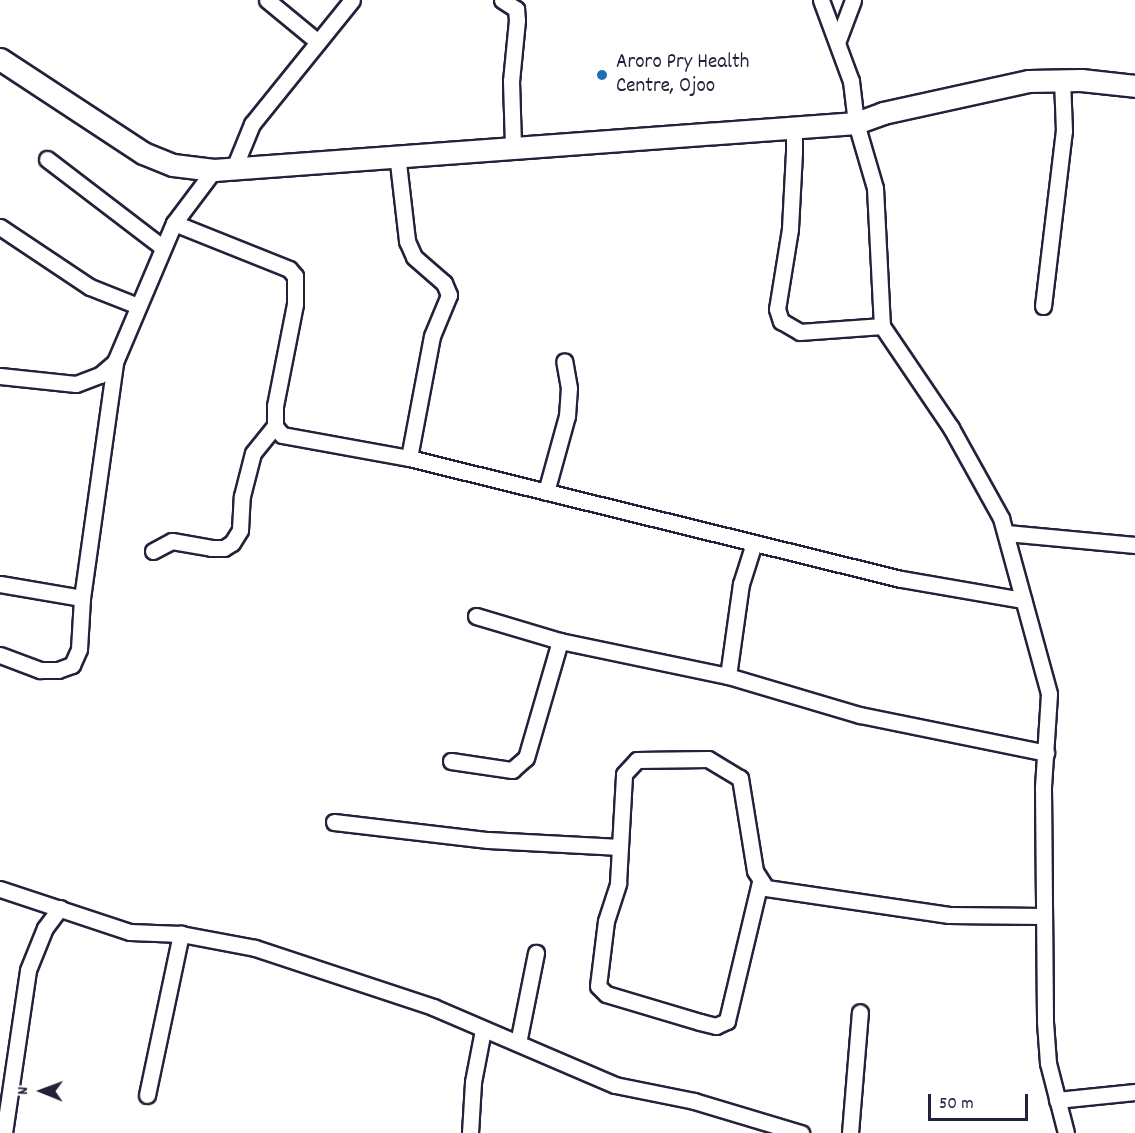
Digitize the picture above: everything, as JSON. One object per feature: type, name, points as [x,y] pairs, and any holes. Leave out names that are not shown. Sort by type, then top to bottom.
[{"type":"main road","points":[[0,59],[143,153],[173,165],[224,169],[513,146],[642,141],[856,123],[987,88],[1062,80],[1135,86]]},
{"type":"street","points":[[267,0],[318,42]]},
{"type":"street","points":[[0,655],[40,670],[72,665],[79,649],[82,598],[115,362],[162,248],[174,223],[224,169],[252,124],[352,0]]},
{"type":"street","points":[[502,0],[516,9],[517,20],[511,81],[513,146]]},
{"type":"street","points":[[821,0],[838,40],[851,81],[856,123],[875,188],[882,326],[951,428],[1006,533],[1049,694],[1044,916],[1046,1032],[1066,1133]]},
{"type":"street","points":[[838,40],[853,0]]},
{"type":"street","points":[[1043,306],[1064,131],[1062,80]]},
{"type":"street","points":[[787,127],[794,132],[794,152],[790,228],[777,309],[781,321],[800,332],[882,326]]},
{"type":"street","points":[[397,154],[407,241],[414,257],[439,277],[449,295],[432,336],[409,458]]},
{"type":"street","points":[[47,159],[162,248]]},
{"type":"street","points":[[174,223],[289,269],[295,276],[295,304],[275,406],[275,426],[282,435],[409,458],[901,579],[1023,600]]},
{"type":"street","points":[[0,227],[90,287],[138,306]]},
{"type":"street","points":[[546,492],[567,416],[569,388],[564,361]]},
{"type":"street","points":[[0,376],[76,384],[100,375],[115,362]]},
{"type":"street","points":[[153,551],[172,541],[211,548],[224,548],[232,543],[240,530],[242,496],[254,453],[275,426]]},
{"type":"street","points":[[1006,533],[1135,545]]},
{"type":"street","points":[[728,676],[741,584],[754,543]]},
{"type":"street","points":[[0,584],[82,598]]},
{"type":"street","points":[[476,616],[560,641],[728,676],[860,715],[1046,753]]},
{"type":"street","points":[[451,761],[512,770],[526,759],[560,641]]},
{"type":"street","points":[[760,882],[727,1022],[716,1026],[700,1022],[606,994],[598,986],[606,921],[618,883],[623,781],[631,763],[669,757],[708,759],[740,778],[750,851],[760,882],[766,888],[907,911],[949,915],[1044,916]]},
{"type":"street","points":[[334,822],[488,840],[620,847]]},
{"type":"street","points":[[0,889],[130,932],[181,934],[255,948],[433,1007],[483,1030],[631,1090],[694,1101],[801,1133]]},
{"type":"street","points":[[4,1133],[28,970],[45,928],[60,908]]},
{"type":"street","points":[[147,1095],[181,934]]},
{"type":"street","points":[[518,1043],[536,953]]},
{"type":"street","points":[[850,1133],[860,1012]]},
{"type":"street","points":[[470,1133],[473,1082],[483,1030]]},
{"type":"street","points":[[1058,1100],[1135,1092]]},
{"type":"place","name":"Aroro Pry Health Centre, Ojoo","points":[[602,75]]}]
